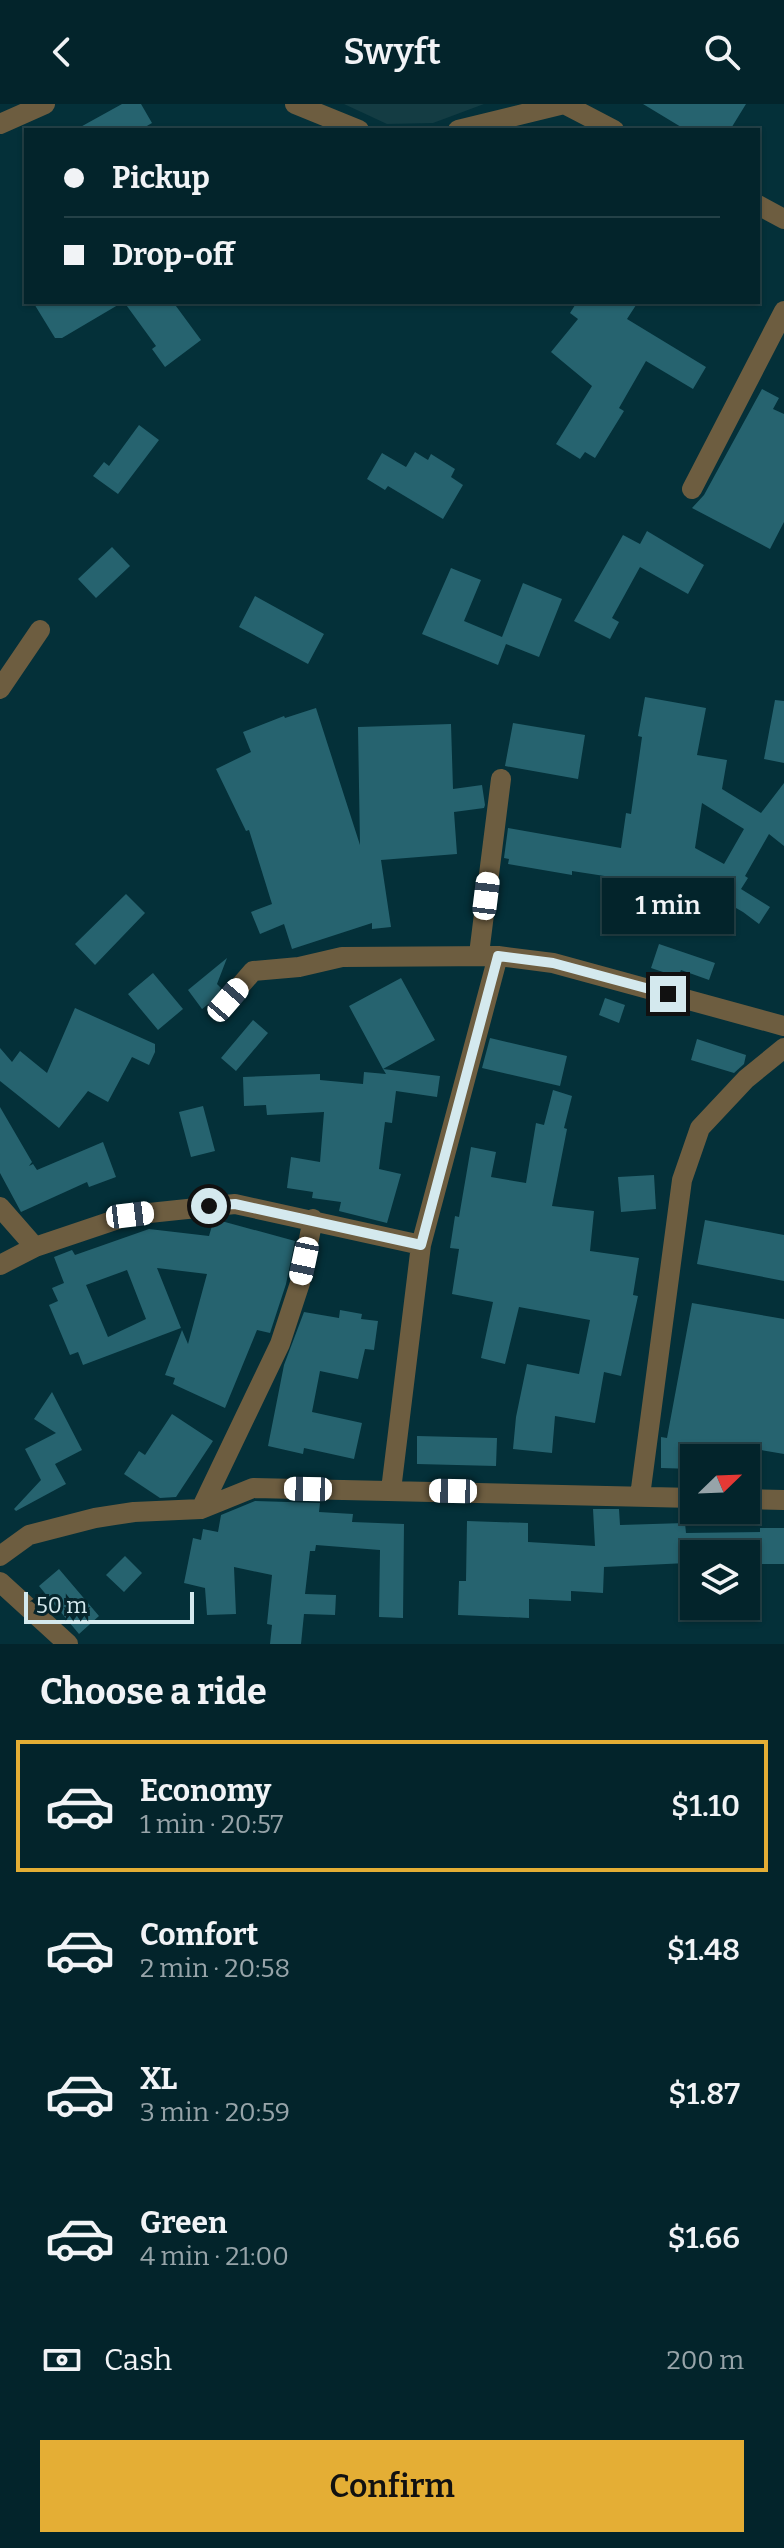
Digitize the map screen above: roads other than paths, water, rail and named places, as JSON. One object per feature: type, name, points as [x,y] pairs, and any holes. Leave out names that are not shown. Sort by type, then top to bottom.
[{"type":"street","points":[[0,124],[45,104]]},
{"type":"street","points":[[295,104],[354,128]]},
{"type":"street","points":[[466,128],[564,104],[610,128]]},
{"type":"street","points":[[760,206],[784,219]]},
{"type":"street","points":[[692,489],[784,311]]},
{"type":"street","points":[[0,689],[40,630]]},
{"type":"street","points":[[391,1490],[421,1245],[488,955],[501,779]]},
{"type":"street","points":[[228,1000],[253,971],[299,967],[342,957],[488,955],[553,963],[784,1026]]},
{"type":"street","points":[[640,1496],[682,1180],[700,1128],[746,1079],[784,1048]]},
{"type":"street","points":[[0,1265],[35,1247],[130,1215],[235,1204],[421,1245]]},
{"type":"street","points":[[0,1207],[35,1247]]},
{"type":"street","points":[[201,1509],[280,1344],[300,1283],[313,1219]]},
{"type":"street","points":[[0,1556],[29,1535],[95,1518],[134,1512],[201,1509],[253,1488],[680,1497]]},
{"type":"street","points":[[760,1499],[784,1500]]},
{"type":"street","points":[[0,1582],[68,1644]]}]
